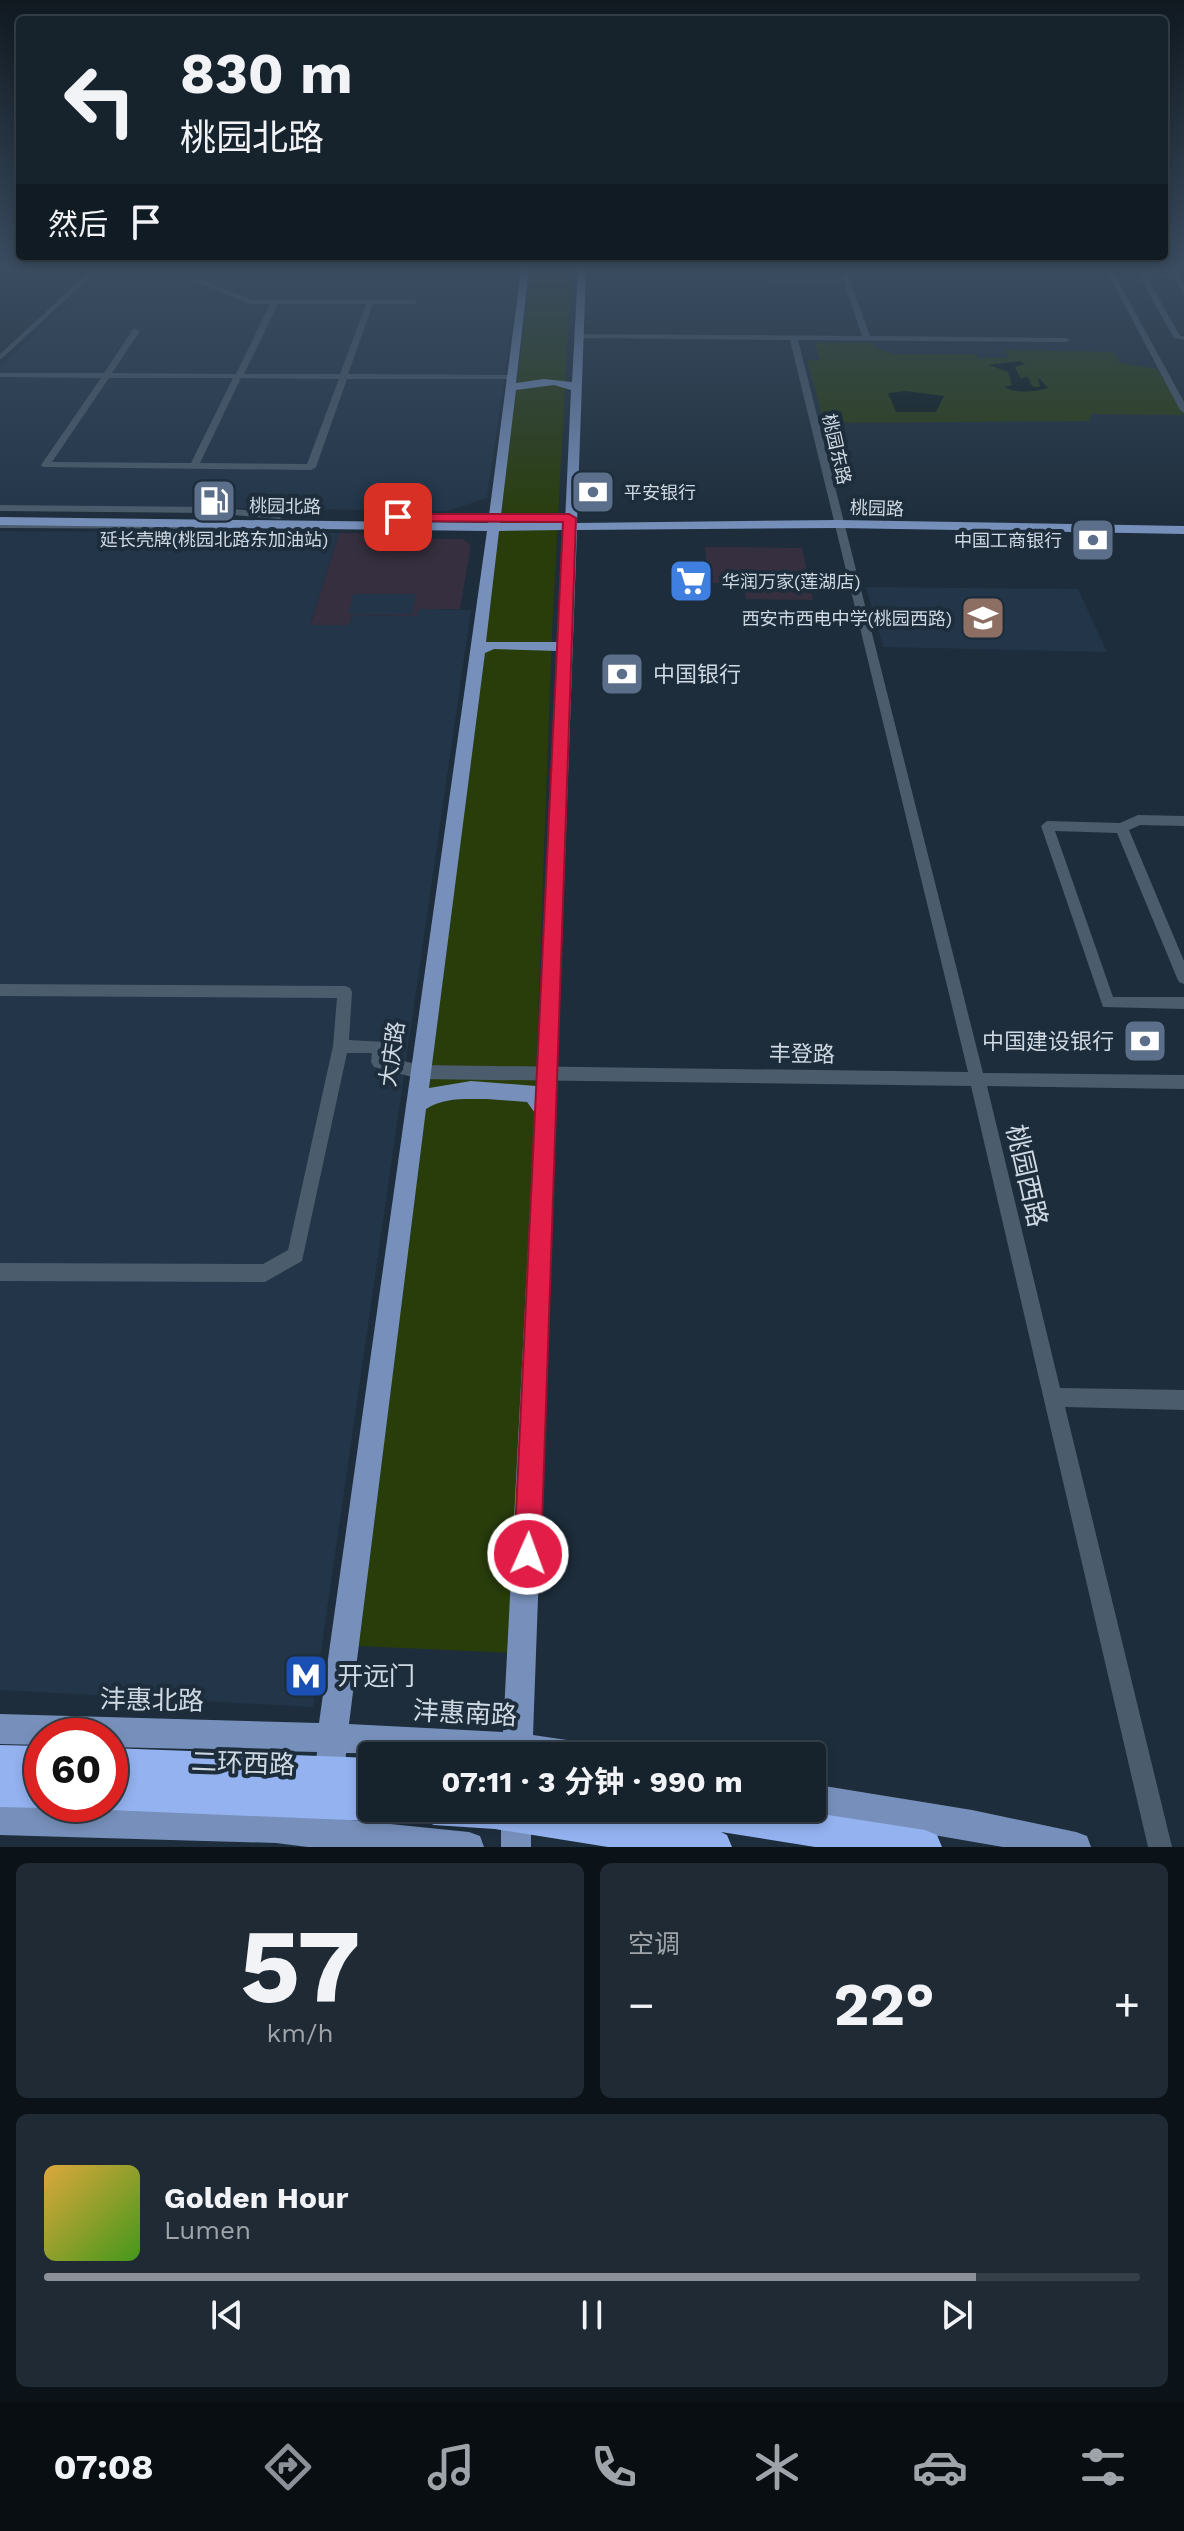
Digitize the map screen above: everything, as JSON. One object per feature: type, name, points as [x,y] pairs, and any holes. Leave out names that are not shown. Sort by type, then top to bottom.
[{"type":"highway","points":[[0,1762],[24,1763]]},
{"type":"highway","name":"二环西路","points":[[128,1766],[358,1774]]},
{"type":"highway","points":[[0,1790],[24,1791]]},
{"type":"highway","name":"二环西路","points":[[128,1794],[358,1803]]},
{"type":"highway","points":[[558,1822],[715,1847]]},
{"type":"highway","points":[[764,1822],[925,1847]]},
{"type":"main road","name":"大庆路","points":[[315,1837],[335,1738],[338,1678],[479,645],[513,356]]},
{"type":"main road","points":[[518,1742],[578,356]]},
{"type":"main road","points":[[510,381],[577,376]]},
{"type":"main road","points":[[510,381],[567,384],[577,389]]},
{"type":"main road","name":"桃园北路","points":[[0,511],[80,518],[265,524],[569,522]]},
{"type":"main road","name":"桃园北路","points":[[0,523],[80,518],[280,516],[494,522]]},
{"type":"main road","name":"桃园路","points":[[569,522],[837,522],[1184,528]]},
{"type":"main road","points":[[479,645],[566,644]]},
{"type":"main road","points":[[419,1074],[424,1082],[437,1087],[532,1087],[546,1074]]},
{"type":"main road","points":[[415,1105],[425,1096],[441,1092],[532,1093],[543,1108]]},
{"type":"main road","name":"沣惠北路","points":[[0,1729],[303,1738]]},
{"type":"main road","name":"沣惠南路","points":[[303,1738],[387,1742]]},
{"type":"main road","points":[[826,1801],[972,1825],[1076,1847]]},
{"type":"main road","points":[[0,1820],[84,1821],[147,1837],[315,1837],[469,1847]]},
{"type":"main road","points":[[516,1822],[516,1847]]},
{"type":"street","points":[[119,356],[46,465],[311,467],[350,356]]},
{"type":"street","points":[[194,466],[248,356]]},
{"type":"street","name":"桃园东路","points":[[798,356],[837,522]]},
{"type":"street","points":[[1156,356],[1184,410]]},
{"type":"street","points":[[1160,356],[1184,398]]},
{"type":"street","points":[[0,375],[510,381]]},
{"type":"street","points":[[0,511],[211,510],[280,516]]},
{"type":"street","name":"桃园西路","points":[[837,522],[977,1079],[1160,1847]]},
{"type":"street","points":[[0,523],[204,528],[265,524]]},
{"type":"street","points":[[1184,821],[1138,820],[1122,828],[1047,826],[1108,1003],[1184,1003]]},
{"type":"street","points":[[1122,828],[1184,978]]},
{"type":"street","points":[[0,990],[345,992],[341,1046],[296,1255],[265,1273],[0,1272]]},
{"type":"street","points":[[341,1046],[381,1047],[379,1062],[419,1074]]},
{"type":"street","name":"丰登路","points":[[546,1074],[1184,1082]]},
{"type":"street","points":[[1052,1397],[1184,1400]]},
{"type":"shaded area","points":[[11,356],[508,356],[487,498],[447,511],[0,505],[0,367]]},
{"type":"shaded area","points":[[1020,361],[1025,364],[1015,367],[1021,379],[1027,376],[1033,387],[1040,387],[1038,377],[1048,388],[1014,391],[1004,387],[1012,385],[1008,372],[989,365]]},
{"type":"shaded area","points":[[906,391],[944,396],[936,412],[896,412],[888,393]]},
{"type":"shaded area","points":[[0,531],[339,533],[310,625],[349,625],[352,615],[417,616],[419,609],[471,610],[313,1707],[0,1690]]},
{"type":"shaded area","points":[[339,533],[426,534],[433,539],[463,539],[471,545],[460,609],[419,609],[418,616],[352,615],[349,625],[310,626]]},
{"type":"shaded area","points":[[705,547],[802,548],[813,600],[746,599],[743,583],[709,583]]},
{"type":"shaded area","name":"西安市西电中学(桃园西路)","points":[[866,587],[1078,589],[1107,652],[883,647]]},
{"type":"shaded area","points":[[353,594],[416,594],[412,614],[348,614]]},
{"type":"green space","points":[[520,356],[566,356],[552,633],[515,1653],[358,1646]]},
{"type":"green space","points":[[819,356],[1116,356],[1121,363],[1157,369],[1184,415],[1091,414],[1090,421],[824,423],[807,360],[820,360]]},
{"type":"place","name":"平安银行","points":[[593,492]]},
{"type":"place","name":"延长壳牌(桃园北路东加油站)","points":[[214,501]]},
{"type":"place","name":"中国工商银行","points":[[1093,540]]},
{"type":"place","name":"华润万家(莲湖店)","points":[[691,581]]},
{"type":"place","name":"西安市西电中学(桃园西路)","points":[[983,618]]},
{"type":"place","name":"中国银行","points":[[622,674]]},
{"type":"place","name":"中国建设银行","points":[[1145,1041]]},
{"type":"place","name":"开远门","points":[[306,1676]]},
{"type":"route","points":[[398,517],[569,518],[566,650],[543,1108],[528,1554]]}]
